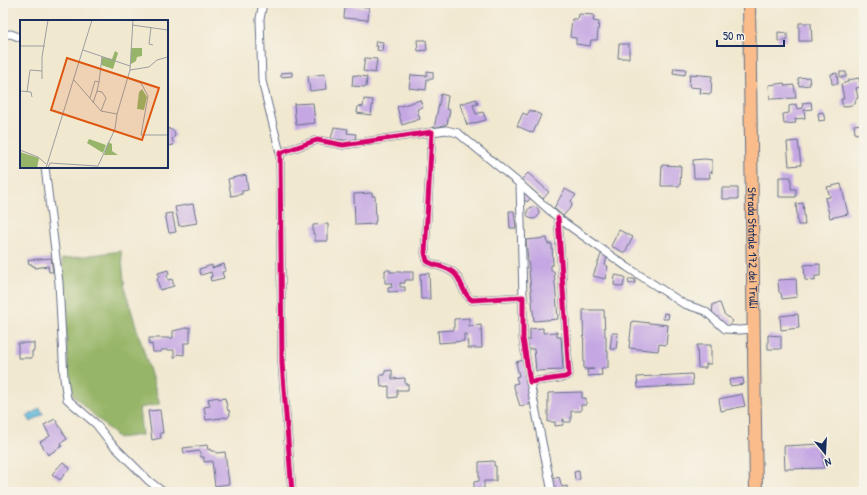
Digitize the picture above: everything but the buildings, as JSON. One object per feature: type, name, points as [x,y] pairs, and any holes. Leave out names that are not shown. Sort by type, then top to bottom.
[{"type":"main road","name":"Strada Statale 172 dei Trulli","points":[[749,3],[756,492]]},
{"type":"street","points":[[263,3],[260,19],[262,81],[280,153],[282,363],[292,492]]},
{"type":"street","points":[[3,35],[11,34],[20,38]]},
{"type":"street","points":[[280,153],[317,140],[343,145],[446,130],[458,133],[520,184],[558,218],[627,267],[684,304],[705,311],[725,329],[753,329]]},
{"type":"street","points":[[432,132],[425,253],[427,261],[447,268],[455,274],[461,282],[468,298],[472,300],[523,296]]},
{"type":"street","points":[[44,168],[59,283],[64,378],[67,399],[96,424],[110,442],[149,481],[162,491],[167,492]]},
{"type":"street","points":[[520,184],[523,339],[552,492]]},
{"type":"street","points":[[530,382],[565,377],[569,375],[558,218]]},
{"type":"green space","points":[[121,251],[125,290],[160,404],[139,408],[142,435],[118,438],[74,396],[69,383],[62,259]]},
{"type":"water","points":[[40,408],[43,414],[31,422],[27,416]]},
{"type":"cycle path","points":[[292,492],[282,363],[280,153],[317,140],[343,145],[432,132],[425,253],[427,261],[452,271],[469,298],[472,300],[523,297],[523,339],[530,382],[565,377],[569,375],[558,218]]}]
